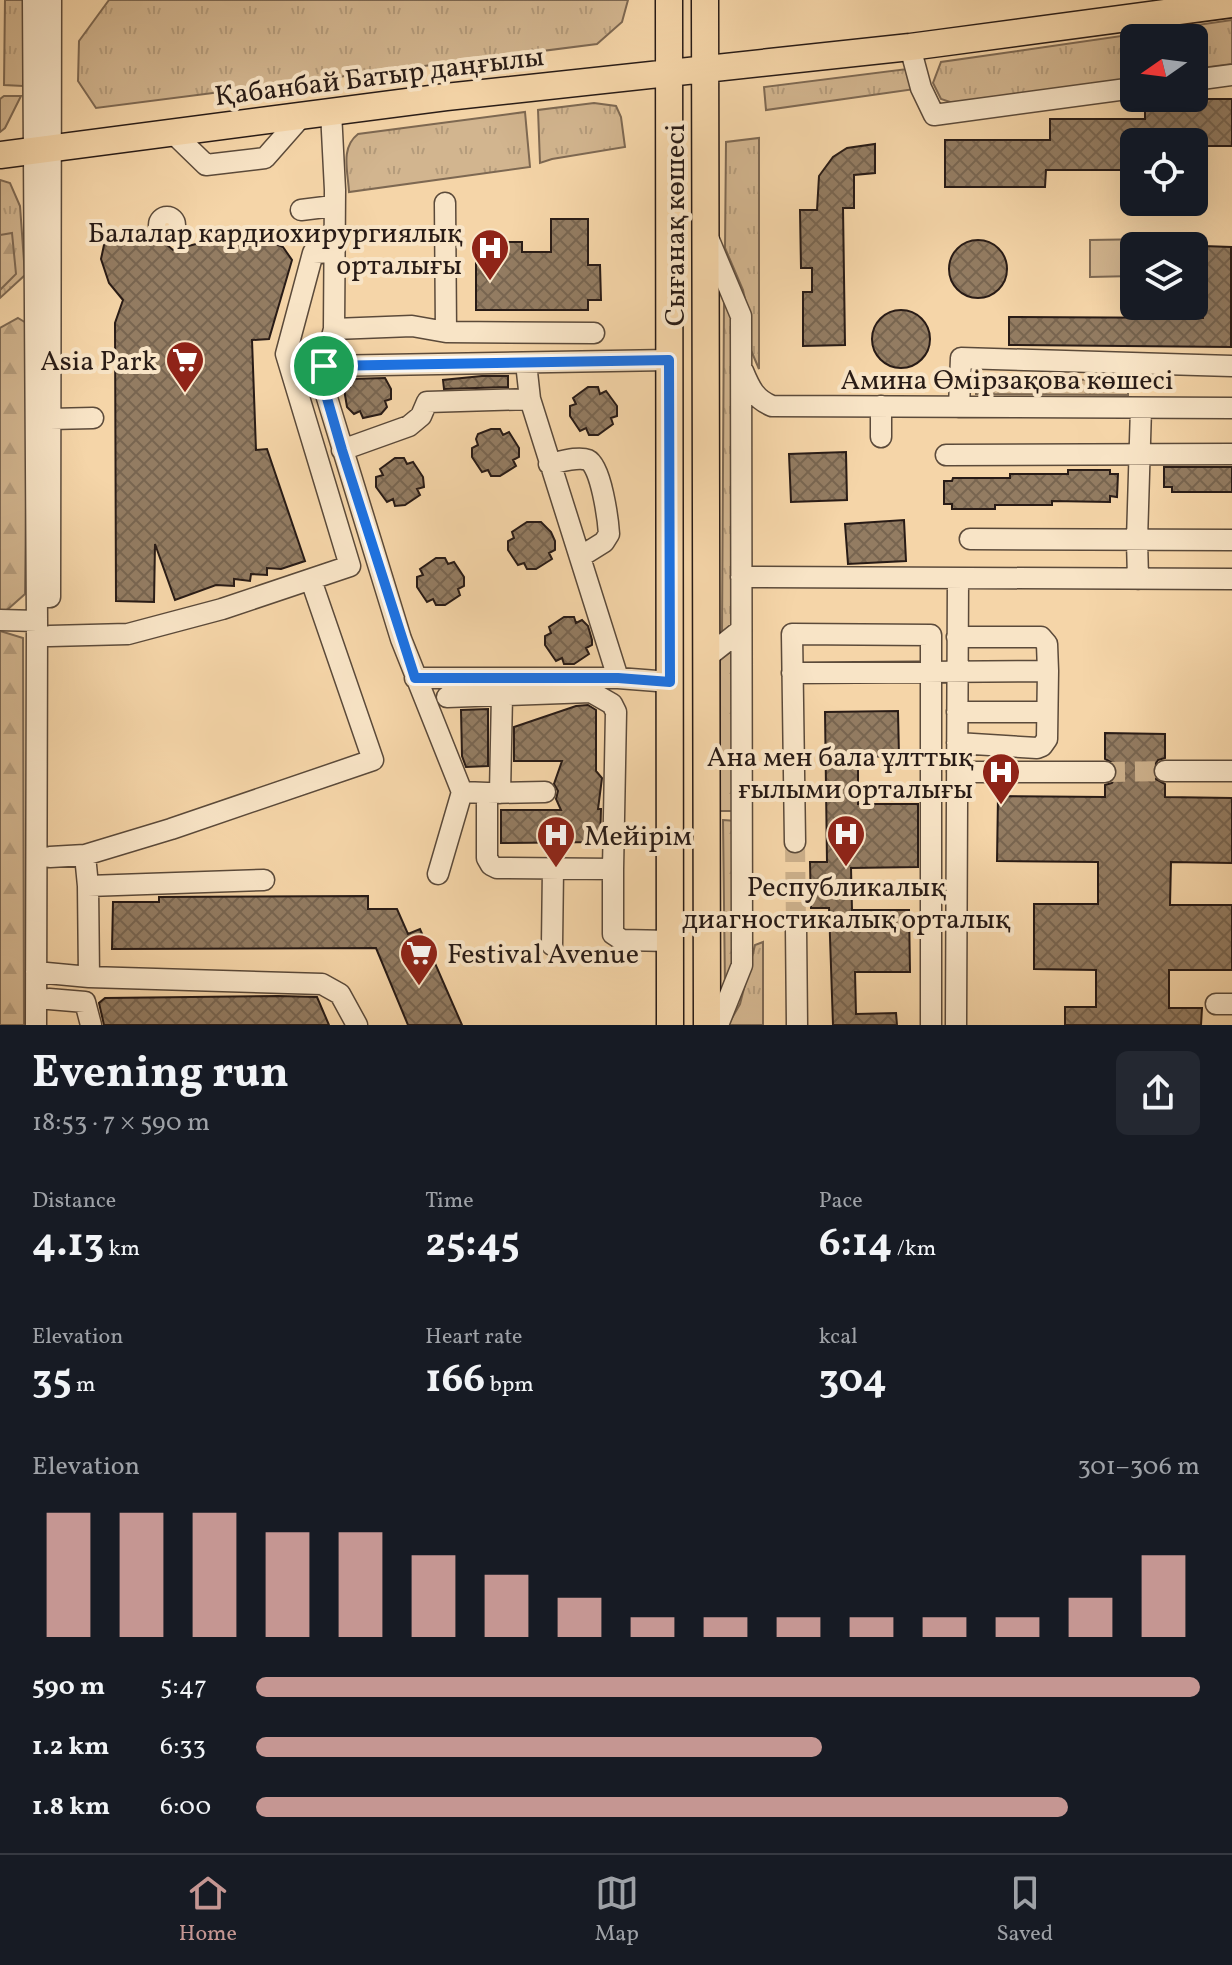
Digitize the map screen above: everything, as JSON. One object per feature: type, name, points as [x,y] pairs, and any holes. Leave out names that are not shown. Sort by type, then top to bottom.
[{"type":"main road","name":"Сығанақ көшесі","points":[[669,0],[670,1025]]},
{"type":"main road","name":"Сығанақ көшесі","points":[[705,0],[707,1025]]},
{"type":"main road","name":"Қабанбай Батыр даңғылы","points":[[766,64],[803,51],[1185,0]]},
{"type":"main road","name":"Қабанбай Батыр даңғылы","points":[[0,155],[331,112],[910,47],[1232,4]]},
{"type":"main road","points":[[670,764],[684,777],[693,777],[708,765]]},
{"type":"main road","points":[[671,865],[689,854],[698,856],[709,868]]},
{"type":"street","points":[[33,0],[42,149],[50,419],[44,629],[50,857],[43,972],[36,1025]]},
{"type":"street","points":[[49,1025],[49,999],[43,972],[42,149],[51,0]]},
{"type":"street","points":[[910,47],[921,88],[934,115],[1120,90]]},
{"type":"street","points":[[1208,78],[1232,75]]},
{"type":"street","points":[[331,112],[334,329],[324,366],[324,388],[415,678],[462,792],[438,874]]},
{"type":"street","points":[[172,132],[206,165],[250,160],[265,158],[302,116]]},
{"type":"street","points":[[445,203],[446,332]]},
{"type":"street","points":[[301,210],[333,206]]},
{"type":"street","points":[[706,233],[741,316],[742,965],[718,1025]]},
{"type":"street","points":[[0,620],[44,629],[128,634],[222,609],[350,566],[286,354],[313,253],[334,252]]},
{"type":"street","points":[[334,329],[412,326],[446,332],[594,333]]},
{"type":"street","points":[[959,407],[961,358],[1232,366]]},
{"type":"street","points":[[324,366],[669,360]]},
{"type":"street","points":[[526,363],[530,399],[618,678]]},
{"type":"street","points":[[741,365],[751,391],[761,402],[777,406]]},
{"type":"street","points":[[342,450],[409,426],[421,416],[427,402],[530,399]]},
{"type":"street","points":[[741,431],[760,411],[777,406]]},
{"type":"street","name":"Амина Өмірзақова көшесі","points":[[777,406],[1232,408]]},
{"type":"street","points":[[881,406],[881,437]]},
{"type":"street","points":[[1138,579],[1141,408]]},
{"type":"street","points":[[50,419],[93,418]]},
{"type":"street","points":[[946,455],[1232,454]]},
{"type":"street","points":[[549,464],[582,459],[589,460],[597,470],[609,534],[604,542],[580,557]]},
{"type":"street","points":[[970,539],[1232,540]]},
{"type":"street","points":[[741,577],[1232,579]]},
{"type":"street","points":[[956,1025],[958,578]]},
{"type":"street","points":[[50,857],[85,855],[373,760],[311,580]]},
{"type":"street","points":[[707,657],[741,630]]},
{"type":"street","points":[[795,842],[792,634],[931,635],[931,1025]]},
{"type":"street","points":[[957,637],[1041,637],[1046,639],[1048,671],[1047,739],[1042,746],[957,743]]},
{"type":"street","points":[[792,673],[1048,671]]},
{"type":"street","points":[[415,678],[618,678],[670,682]]},
{"type":"street","points":[[447,697],[591,692],[612,704],[616,712],[613,934],[615,938],[670,941]]},
{"type":"street","points":[[502,695],[487,858],[491,865],[497,868],[613,869]]},
{"type":"street","points":[[957,712],[1047,712]]},
{"type":"street","points":[[1165,771],[1232,771]]},
{"type":"street","points":[[957,772],[1105,772]]},
{"type":"street","points":[[462,792],[545,792]]},
{"type":"street","points":[[85,855],[89,977]]},
{"type":"street","points":[[552,945],[553,869]]},
{"type":"street","points":[[88,886],[264,880]]},
{"type":"street","points":[[796,927],[797,1025]]},
{"type":"street","points":[[43,972],[89,977],[322,984],[340,994],[357,1025]]},
{"type":"street","points":[[49,999],[85,1002],[91,1025]]},
{"type":"green space","points":[[5,0],[24,0],[23,86],[4,85]]},
{"type":"green space","points":[[109,0],[628,0],[622,22],[597,44],[96,108],[78,81],[79,41]]},
{"type":"green space","points":[[1232,20],[1232,64],[1208,67],[1208,24],[1204,24]]},
{"type":"green space","points":[[1120,36],[1120,80],[953,103],[941,99],[933,83],[941,62]]},
{"type":"green space","points":[[907,69],[915,89],[766,110],[764,87]]},
{"type":"green space","points":[[4,96],[21,96],[0,132],[0,99]]},
{"type":"green space","points":[[594,103],[616,106],[621,117],[625,147],[540,163],[538,110]]},
{"type":"green space","points":[[525,112],[530,167],[349,192],[347,153],[358,134]]},
{"type":"green space","points":[[759,138],[759,369],[750,348],[749,317],[743,290],[725,248],[726,142]]},
{"type":"green space","points":[[0,180],[10,183],[20,206],[25,275],[0,298]]},
{"type":"green space","points":[[12,233],[16,274],[0,290],[0,235]]},
{"type":"green space","points":[[1090,240],[1120,240],[1120,276],[1090,277]]},
{"type":"green space","points":[[724,300],[736,327],[736,625],[722,633]]},
{"type":"green space","points":[[18,318],[28,324],[25,594],[7,610],[0,610],[0,328]]},
{"type":"green space","points":[[976,379],[1128,380],[1128,395],[976,394]]},
{"type":"green space","points":[[0,631],[23,638],[24,1025],[0,1025]]},
{"type":"green space","points":[[733,650],[733,811],[720,811],[720,660]]},
{"type":"green space","points":[[723,820],[736,821],[733,963],[725,988]]},
{"type":"green space","points":[[763,942],[763,1025],[728,1025],[740,1004],[755,945]]},
{"type":"building","points":[[1208,99],[1232,99],[1232,146],[1208,146],[1208,128],[1120,128],[1120,170],[1046,170],[1045,187],[945,187],[945,140],[1050,140],[1050,119],[1145,119],[1145,112],[1208,112]]},
{"type":"building","points":[[875,144],[875,173],[854,175],[854,208],[843,208],[845,345],[803,346],[803,292],[812,292],[812,268],[801,268],[800,210],[817,210],[819,176],[833,157],[847,148]]},
{"type":"building","points":[[551,219],[588,219],[588,265],[600,265],[601,300],[588,300],[588,310],[476,310],[476,242],[522,242],[522,252],[551,252]]},
{"type":"building","name":"Asia Park","points":[[143,228],[173,250],[196,244],[271,242],[283,247],[292,260],[269,339],[252,340],[256,450],[267,449],[305,561],[281,569],[267,568],[267,575],[251,574],[250,581],[234,579],[234,586],[216,585],[175,600],[155,544],[154,602],[116,601],[115,323],[123,300],[109,283],[101,259],[104,245],[115,232]]},
{"type":"building","points":[[978,240],[998,249],[1007,269],[998,289],[978,298],[958,289],[949,269],[958,249]]},
{"type":"building","points":[[1208,246],[1231,247],[1231,347],[1009,345],[1009,317],[1208,320]]},
{"type":"building","points":[[901,310],[921,319],[930,339],[921,359],[901,368],[881,359],[872,339],[881,319]]},
{"type":"building","points":[[508,376],[508,387],[444,389],[443,380]]},
{"type":"building","points":[[385,378],[391,389],[391,399],[385,401],[387,407],[381,414],[363,418],[360,411],[354,414],[347,407],[344,389],[350,387],[350,379]]},
{"type":"building","points":[[588,387],[598,387],[600,394],[606,391],[617,406],[617,416],[611,418],[613,424],[598,435],[589,435],[586,428],[580,431],[570,416],[570,406],[576,404],[573,398]]},
{"type":"building","points":[[500,429],[503,435],[509,432],[519,448],[519,457],[513,460],[516,466],[500,476],[491,476],[488,470],[482,472],[472,457],[472,448],[478,445],[478,434]]},
{"type":"building","points":[[846,452],[847,500],[791,502],[789,454]]},
{"type":"building","points":[[395,458],[404,458],[407,464],[413,462],[423,477],[424,487],[417,489],[420,495],[405,505],[395,506],[393,499],[387,502],[376,487],[376,477],[383,475],[380,469]]},
{"type":"building","points":[[1164,467],[1232,467],[1232,492],[1172,492],[1172,487],[1164,487]]},
{"type":"building","points":[[1068,470],[1110,470],[1110,474],[1118,474],[1117,497],[1110,496],[1110,502],[1052,501],[1052,505],[995,505],[995,509],[952,509],[952,504],[944,504],[944,481],[952,481],[953,478],[1068,474]]},
{"type":"building","points":[[904,520],[906,561],[848,564],[845,524]]},
{"type":"building","points":[[527,522],[541,522],[555,541],[555,550],[549,553],[552,559],[536,569],[527,569],[524,563],[518,565],[508,550],[508,541],[514,538],[512,532]]},
{"type":"building","points":[[436,558],[445,558],[448,564],[454,562],[464,577],[464,586],[458,589],[460,595],[445,605],[436,605],[433,599],[427,602],[417,587],[417,577],[423,575],[420,569]]},
{"type":"building","points":[[564,617],[574,617],[576,623],[582,620],[588,626],[592,640],[592,645],[586,648],[589,654],[574,664],[564,664],[562,658],[556,661],[545,645],[545,636],[551,633],[549,627]]},
{"type":"building","points":[[588,705],[596,710],[596,771],[602,778],[598,809],[601,809],[600,842],[501,843],[501,810],[561,810],[554,784],[562,761],[514,761],[514,727],[576,706]]},
{"type":"building","points":[[488,709],[488,766],[466,767],[462,756],[461,710]]},
{"type":"building","name":"Республикалық диагностикалық орталық","points":[[898,711],[899,756],[858,757],[858,804],[918,804],[918,867],[851,868],[852,910],[909,910],[910,972],[855,972],[856,1014],[896,1013],[897,1025],[833,1025],[829,908],[811,908],[810,862],[827,862],[825,712]]},
{"type":"building","points":[[1105,733],[1165,734],[1165,758],[1158,760],[1152,770],[1154,778],[1165,784],[1165,797],[1232,798],[1232,863],[1171,862],[1170,905],[1232,905],[1232,970],[1169,970],[1169,1008],[1202,1008],[1201,1025],[1065,1025],[1065,1007],[1096,1007],[1096,970],[1034,969],[1034,904],[1098,904],[1098,862],[997,861],[998,796],[1105,797],[1105,785],[1112,783],[1118,773],[1116,765],[1105,759]]},
{"type":"building","name":"Festival Avenue","points":[[368,896],[368,909],[397,909],[408,934],[420,929],[462,1025],[408,1025],[376,948],[112,949],[113,902],[159,902],[159,897]]},
{"type":"building","points":[[317,997],[329,1025],[104,1025],[99,1003],[105,998]]},
{"type":"tunnel","points":[[1105,772],[1165,771]]},
{"type":"tunnel","points":[[795,842],[796,927]]},
{"type":"place","name":"Балалар кардиохирургиялық орталығы","points":[[490,282]]},
{"type":"place","name":"Asia Park","points":[[185,394]]},
{"type":"place","name":"Ана мен бала ұлттық ғылыми орталығы","points":[[1001,806]]},
{"type":"place","name":"Республикалық диагностикалық орталық","points":[[846,868]]},
{"type":"place","name":"Мейірім","points":[[556,869]]},
{"type":"place","name":"Festival Avenue","points":[[419,987]]},
{"type":"route","points":[[669,360],[670,682],[618,678],[415,678],[342,450],[324,388],[324,366],[669,360]]}]
